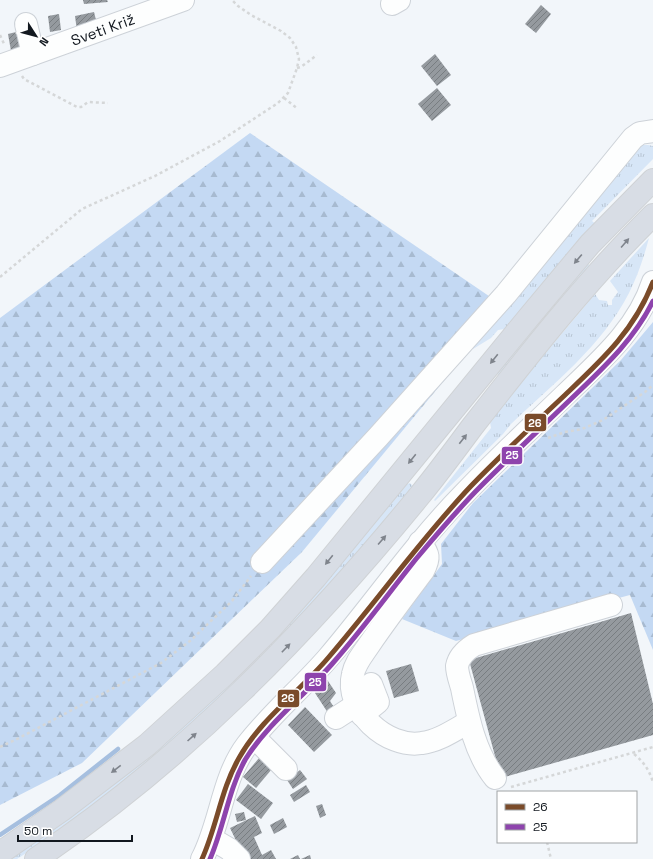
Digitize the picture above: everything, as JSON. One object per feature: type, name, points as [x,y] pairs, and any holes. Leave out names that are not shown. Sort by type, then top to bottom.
[{"type":"highway","points":[[0,853],[62,810],[147,745],[225,674],[270,628],[316,577],[529,316],[604,230],[653,180]]},
{"type":"highway","points":[[36,859],[108,807],[163,764],[247,687],[286,648],[329,602],[421,494],[538,343],[634,234],[653,215]]},
{"type":"street","name":"Sveti Križ","points":[[8,61],[33,54],[183,0]]},
{"type":"street","points":[[26,24],[33,54]]},
{"type":"street","points":[[262,562],[383,431],[506,294],[629,142],[640,133],[653,131]]},
{"type":"street","points":[[202,859],[212,839],[233,768],[247,745],[327,659],[420,542],[485,472],[622,337],[644,304],[653,282]]},
{"type":"street","points":[[420,542],[428,552],[428,562],[423,571],[378,631],[356,665],[351,686],[353,700],[371,725],[393,739],[407,743],[422,744],[438,738],[469,722]]},
{"type":"street","points":[[495,778],[486,766],[469,722],[457,667],[465,650],[474,645],[610,605]]},
{"type":"street","points":[[336,718],[378,702],[371,684]]},
{"type":"street","points":[[254,737],[286,769]]},
{"type":"street","points":[[212,839],[230,849],[239,859]]},
{"type":"path","points":[[0,277],[82,209],[156,176],[220,141],[284,98],[288,93],[297,68],[298,59],[296,47],[290,38],[276,28],[250,15],[232,0]]},
{"type":"path","points":[[0,35],[8,61],[24,79],[77,107],[81,107],[88,102],[108,103]]},
{"type":"path","points":[[297,68],[301,67],[317,55]]},
{"type":"path","points":[[284,98],[298,109]]},
{"type":"path","points":[[545,439],[565,432],[582,429],[604,420],[653,385]]},
{"type":"path","points":[[0,746],[19,738],[161,663],[190,641],[232,601],[262,562]]},
{"type":"path","points":[[495,778],[508,788],[653,747]]},
{"type":"path","points":[[634,753],[644,762],[650,772],[653,782]]},
{"type":"path","points":[[547,843],[551,859]]},
{"type":"green space","points":[[250,133],[505,307],[302,552],[82,763],[0,805],[0,318]]},
{"type":"green space","points":[[640,145],[653,146],[653,159],[592,221],[597,225],[549,276],[505,329],[498,330],[491,338],[473,349],[472,348]]},
{"type":"green space","points":[[649,238],[629,293],[605,330],[576,363],[511,424],[503,434],[435,501],[434,500],[491,428],[490,422],[595,294],[599,300],[607,301],[608,305],[612,305],[612,300],[618,292],[610,281]]},
{"type":"green space","points":[[587,263],[591,267],[500,376],[496,373]]},
{"type":"green space","points":[[653,322],[653,650],[630,595],[456,641],[402,619],[442,564],[441,544],[473,503],[621,360]]},
{"type":"green space","points":[[410,483],[413,486],[326,590],[224,695],[127,780],[31,850],[17,859],[8,859],[310,598],[350,553],[407,484]]},
{"type":"building","points":[[83,0],[107,0],[108,2],[84,4]]},
{"type":"building","points":[[541,5],[551,14],[536,33],[525,24]]},
{"type":"building","points":[[94,12],[97,24],[77,31],[75,16]]},
{"type":"building","points":[[59,14],[61,30],[50,32],[48,16]]},
{"type":"building","points":[[24,30],[27,48],[11,51],[8,34]]},
{"type":"building","points":[[435,54],[451,75],[437,86],[421,66]]},
{"type":"building","points":[[437,88],[451,105],[432,121],[418,104]]},
{"type":"building","points":[[631,613],[653,704],[653,735],[501,778],[469,660]]},
{"type":"building","points":[[411,664],[419,691],[394,698],[386,671]]},
{"type":"building","points":[[326,678],[336,693],[330,701],[337,712],[330,716],[315,693]]},
{"type":"building","points":[[305,707],[332,735],[314,752],[288,725]]},
{"type":"building","points":[[264,752],[277,763],[256,788],[243,777]]},
{"type":"building","points":[[300,770],[307,779],[293,789],[287,780]]},
{"type":"building","points":[[248,784],[273,803],[261,819],[236,800]]},
{"type":"building","points":[[306,785],[310,792],[294,802],[290,795]]},
{"type":"building","points":[[322,804],[326,815],[320,818],[316,806]]},
{"type":"building","points":[[244,812],[246,820],[237,822],[235,814]]},
{"type":"building","points":[[255,816],[262,833],[254,837],[262,855],[271,850],[276,859],[245,859],[230,828]]},
{"type":"building","points":[[283,818],[287,827],[274,834],[270,825]]},
{"type":"building","points":[[298,855],[300,859],[290,859]]},
{"type":"building","points":[[310,855],[311,859],[301,859]]},
{"type":"waterway","points":[[0,835],[60,795],[118,749]]},
{"type":"transit line","name":"26","points":[[202,859],[212,834],[223,795],[233,770],[239,758],[258,731],[328,658],[416,549],[471,486],[616,344],[636,315],[653,282]]},
{"type":"transit line","name":"25","points":[[210,859],[239,772],[245,760],[264,734],[332,664],[416,559],[464,504],[617,353],[637,328],[653,301]]}]
